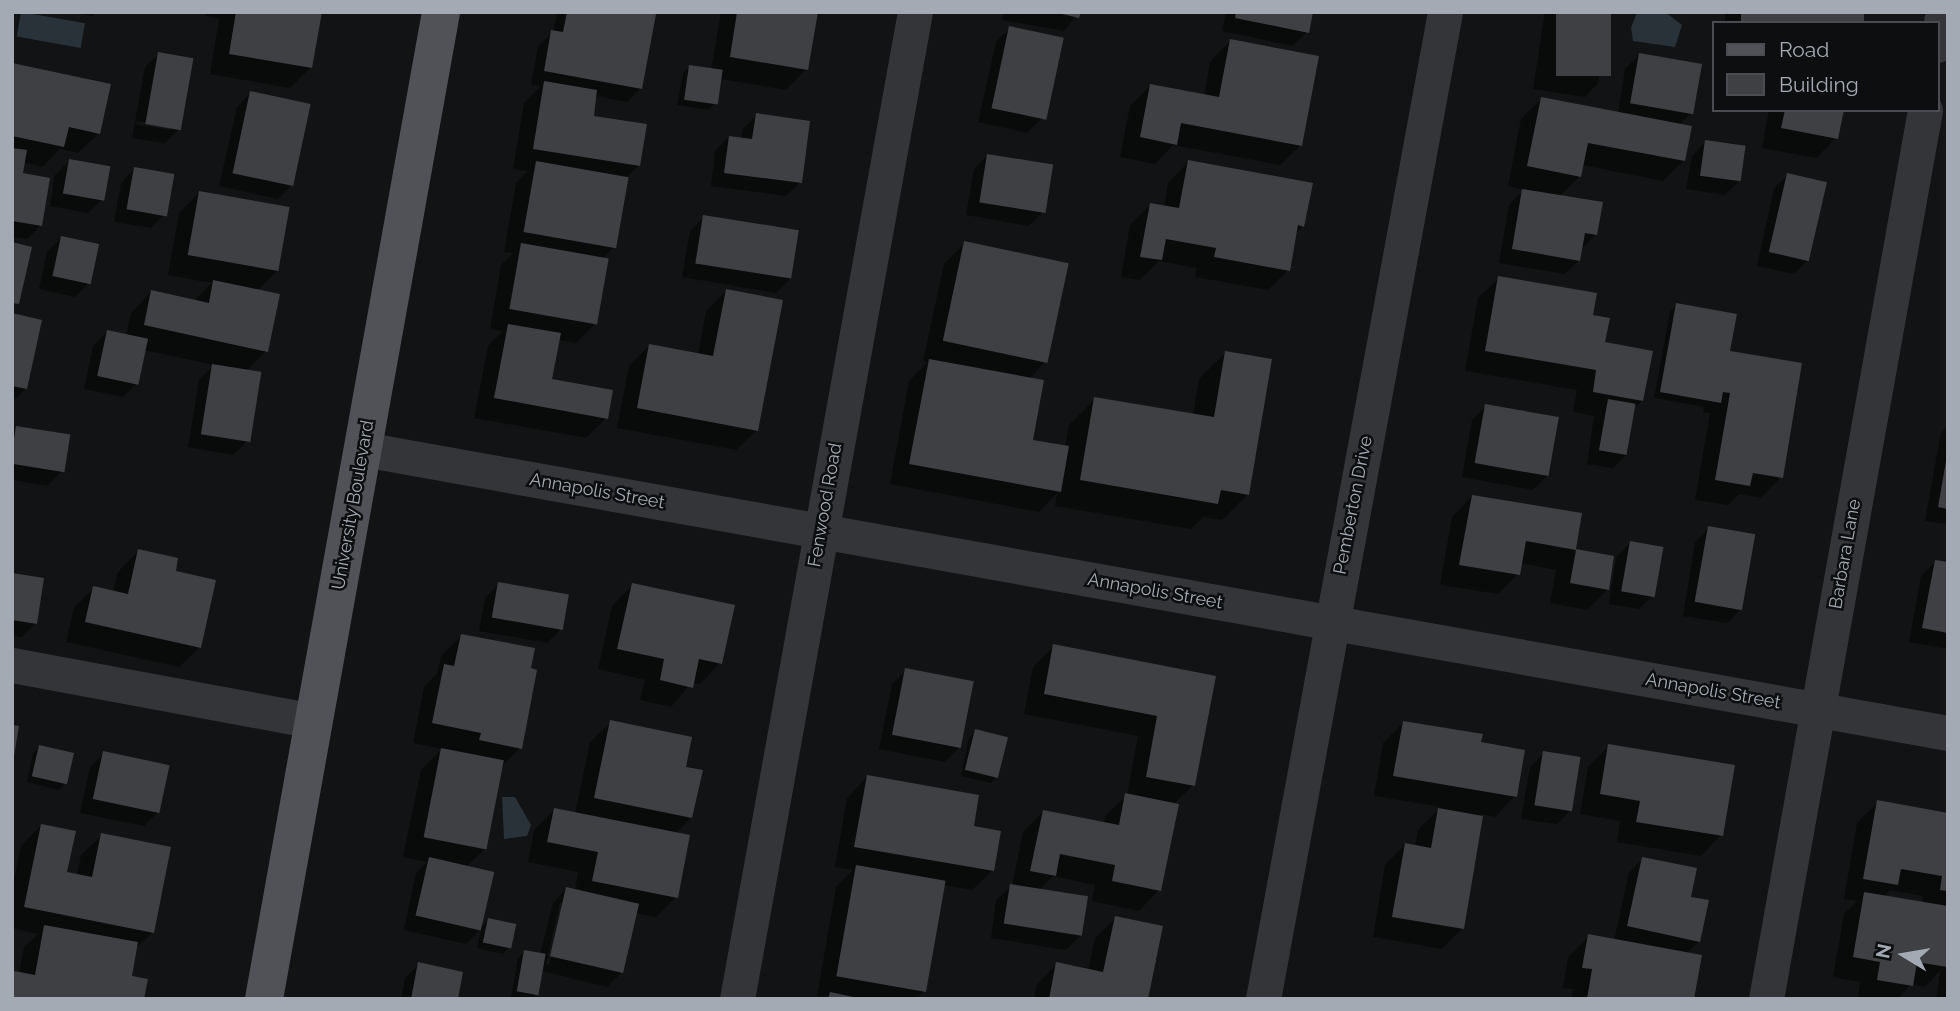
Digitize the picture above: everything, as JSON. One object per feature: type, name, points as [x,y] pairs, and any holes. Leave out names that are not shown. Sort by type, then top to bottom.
[{"type":"main road","name":"University Boulevard","points":[[264,999],[441,12]]},
{"type":"street","name":"Fenwood Road","points":[[737,999],[915,12]]},
{"type":"street","name":"Pemberton Drive","points":[[1263,999],[1445,12]]},
{"type":"street","points":[[1939,34],[1943,12]]},
{"type":"street","name":"Barbara Lane","points":[[1766,999],[1925,112]]},
{"type":"street","name":"Annapolis Street","points":[[363,449],[1948,733]]},
{"type":"street","points":[[12,665],[314,721]]},
{"type":"shaded area","points":[[21,12],[85,23],[81,48],[17,37]]},
{"type":"shaded area","points":[[1637,12],[1665,12],[1682,25],[1675,47],[1633,41],[1631,28]]},
{"type":"shaded area","points":[[502,797],[515,797],[531,825],[527,836],[504,839]]},
{"type":"building","points":[[236,12],[322,12],[312,68],[229,54]]},
{"type":"building","points":[[567,12],[656,14],[642,89],[544,71],[551,30],[563,32]]},
{"type":"building","points":[[737,12],[818,12],[808,70],[730,57]]},
{"type":"building","points":[[1054,12],[1081,12],[1079,18]]},
{"type":"building","points":[[1236,12],[1313,12],[1309,33],[1235,18]]},
{"type":"building","points":[[1556,12],[1611,12],[1611,76],[1556,76]]},
{"type":"building","points":[[1741,12],[1864,12],[1864,21],[1741,21]]},
{"type":"building","points":[[1009,26],[1064,38],[1046,120],[992,108]]},
{"type":"building","points":[[1230,39],[1319,56],[1302,146],[1181,123],[1177,145],[1140,137],[1150,84],[1219,97]]},
{"type":"building","points":[[158,52],[193,58],[181,130],[145,124]]},
{"type":"building","points":[[1639,53],[1702,64],[1693,114],[1630,103]]},
{"type":"building","points":[[12,63],[111,84],[100,134],[69,127],[64,147],[12,136]]},
{"type":"building","points":[[689,65],[723,70],[718,104],[684,100]]},
{"type":"building","points":[[544,81],[597,90],[594,116],[647,124],[640,166],[533,149]]},
{"type":"building","points":[[250,91],[311,104],[293,186],[233,173]]},
{"type":"building","points":[[1541,97],[1692,126],[1685,161],[1588,143],[1581,177],[1527,166]]},
{"type":"building","points":[[1785,112],[1844,112],[1838,139],[1781,128]]},
{"type":"building","points":[[756,113],[810,121],[802,183],[724,173],[729,136],[752,139]]},
{"type":"building","points":[[1705,140],[1746,146],[1741,181],[1700,176]]},
{"type":"building","points":[[12,148],[27,150],[23,173],[50,178],[42,226],[12,221]]},
{"type":"building","points":[[987,154],[1053,164],[1046,213],[979,202]]},
{"type":"building","points":[[69,159],[110,166],[104,201],[63,193]]},
{"type":"building","points":[[1188,160],[1313,183],[1304,227],[1298,225],[1290,271],[1214,257],[1216,248],[1166,239],[1162,260],[1140,257],[1150,203],[1179,208]]},
{"type":"building","points":[[536,161],[629,177],[616,248],[523,232]]},
{"type":"building","points":[[134,167],[174,174],[167,216],[127,209]]},
{"type":"building","points":[[1787,173],[1827,182],[1809,261],[1769,252]]},
{"type":"building","points":[[1522,189],[1603,202],[1597,235],[1585,233],[1580,261],[1512,249]]},
{"type":"building","points":[[199,191],[290,207],[278,271],[188,255]]},
{"type":"building","points":[[703,215],[799,230],[791,279],[695,263]]},
{"type":"building","points":[[61,236],[99,244],[91,284],[52,276]]},
{"type":"building","points":[[964,241],[1069,263],[1047,363],[943,341]]},
{"type":"building","points":[[12,242],[32,247],[19,304],[12,303]]},
{"type":"building","points":[[521,243],[609,258],[597,324],[509,309]]},
{"type":"building","points":[[1498,276],[1597,293],[1593,315],[1610,318],[1605,342],[1653,351],[1643,401],[1593,392],[1596,370],[1485,351]]},
{"type":"building","points":[[213,280],[280,294],[268,352],[144,325],[151,290],[209,303]]},
{"type":"building","points":[[726,289],[783,300],[758,431],[637,408],[649,344],[713,356]]},
{"type":"building","points":[[1676,303],[1737,314],[1730,351],[1802,363],[1783,478],[1753,473],[1750,486],[1715,480],[1730,393],[1723,392],[1721,403],[1660,392]]},
{"type":"building","points":[[12,313],[42,320],[27,389],[12,386]]},
{"type":"building","points":[[508,324],[561,333],[552,379],[613,390],[608,419],[494,398]]},
{"type":"building","points":[[107,330],[148,339],[138,385],[97,376]]},
{"type":"building","points":[[1225,351],[1272,359],[1249,495],[1221,490],[1218,504],[1080,480],[1094,397],[1214,417]]},
{"type":"building","points":[[929,359],[1044,380],[1033,440],[1069,446],[1061,492],[909,464]]},
{"type":"building","points":[[212,364],[261,372],[250,442],[201,434]]},
{"type":"building","points":[[1608,399],[1636,404],[1627,455],[1599,450]]},
{"type":"building","points":[[1485,404],[1559,417],[1548,476],[1475,463]]},
{"type":"building","points":[[16,426],[70,435],[64,472],[12,464]]},
{"type":"building","points":[[1948,461],[1948,509],[1938,507]]},
{"type":"building","points":[[1472,495],[1582,513],[1576,549],[1614,556],[1609,590],[1570,583],[1576,550],[1526,541],[1520,575],[1459,565]]},
{"type":"building","points":[[1708,526],[1755,534],[1742,610],[1695,602]]},
{"type":"building","points":[[1630,541],[1663,547],[1655,597],[1621,591]]},
{"type":"building","points":[[138,549],[178,558],[176,571],[216,580],[201,648],[85,622],[93,586],[128,594]]},
{"type":"building","points":[[1935,560],[1948,562],[1948,633],[1922,628]]},
{"type":"building","points":[[12,573],[44,578],[37,624],[12,620]]},
{"type":"building","points":[[498,582],[569,595],[563,630],[492,617]]},
{"type":"building","points":[[632,583],[735,605],[722,664],[699,659],[693,688],[660,680],[664,659],[617,649]]},
{"type":"building","points":[[461,634],[535,648],[531,668],[537,670],[522,749],[479,740],[481,733],[432,723],[444,664],[454,666]]},
{"type":"building","points":[[1053,644],[1216,676],[1195,786],[1146,777],[1157,716],[1044,694]]},
{"type":"building","points":[[905,668],[974,681],[961,748],[892,735]]},
{"type":"building","points":[[610,720],[692,737],[686,767],[703,770],[692,818],[594,798]]},
{"type":"building","points":[[1403,721],[1483,734],[1481,742],[1525,750],[1517,797],[1393,776]]},
{"type":"building","points":[[12,725],[19,726],[14,756],[12,756]]},
{"type":"building","points":[[975,729],[1008,737],[998,778],[965,770]]},
{"type":"building","points":[[1608,744],[1735,765],[1723,836],[1636,822],[1640,801],[1600,794]]},
{"type":"building","points":[[39,745],[74,753],[67,784],[32,776]]},
{"type":"building","points":[[441,748],[504,760],[486,850],[424,837]]},
{"type":"building","points":[[103,751],[170,765],[159,813],[93,799]]},
{"type":"building","points":[[1543,751],[1581,757],[1572,811],[1534,805]]},
{"type":"building","points":[[867,775],[979,795],[974,826],[1001,831],[994,871],[854,847]]},
{"type":"building","points":[[1125,793],[1179,804],[1161,891],[1112,881],[1115,865],[1060,854],[1056,876],[1030,871],[1043,810],[1119,825]]},
{"type":"building","points":[[1877,800],[1948,813],[1948,891],[1940,890],[1942,876],[1901,869],[1898,885],[1863,879]]},
{"type":"building","points":[[554,808],[690,835],[678,898],[592,881],[598,852],[547,842]]},
{"type":"building","points":[[1438,808],[1483,816],[1464,929],[1392,917],[1405,843],[1431,848]]},
{"type":"building","points":[[41,824],[76,831],[67,872],[92,877],[101,833],[171,847],[154,933],[24,907]]},
{"type":"building","points":[[429,857],[494,872],[481,931],[416,915]]},
{"type":"building","points":[[1642,857],[1697,868],[1691,897],[1709,900],[1700,942],[1627,926]]},
{"type":"building","points":[[856,865],[946,881],[926,992],[836,976]]},
{"type":"building","points":[[1010,884],[1088,896],[1082,936],[1004,924]]},
{"type":"building","points":[[566,887],[639,904],[623,973],[550,956]]},
{"type":"building","points":[[1864,892],[1948,906],[1947,967],[1917,962],[1913,986],[1877,980],[1880,962],[1853,957]]},
{"type":"building","points":[[1115,916],[1163,926],[1148,999],[1049,999],[1056,962],[1103,972]]},
{"type":"building","points":[[488,918],[516,924],[511,948],[483,942]]},
{"type":"building","points":[[44,925],[138,942],[132,976],[148,979],[144,999],[12,999],[14,971],[35,975]]},
{"type":"building","points":[[1588,934],[1702,955],[1694,999],[1587,999],[1592,969],[1582,968]]},
{"type":"building","points":[[524,950],[546,954],[538,995],[517,991]]},
{"type":"building","points":[[418,962],[463,972],[458,999],[411,999]]},
{"type":"building","points":[[830,992],[858,998],[858,999],[828,999]]}]
